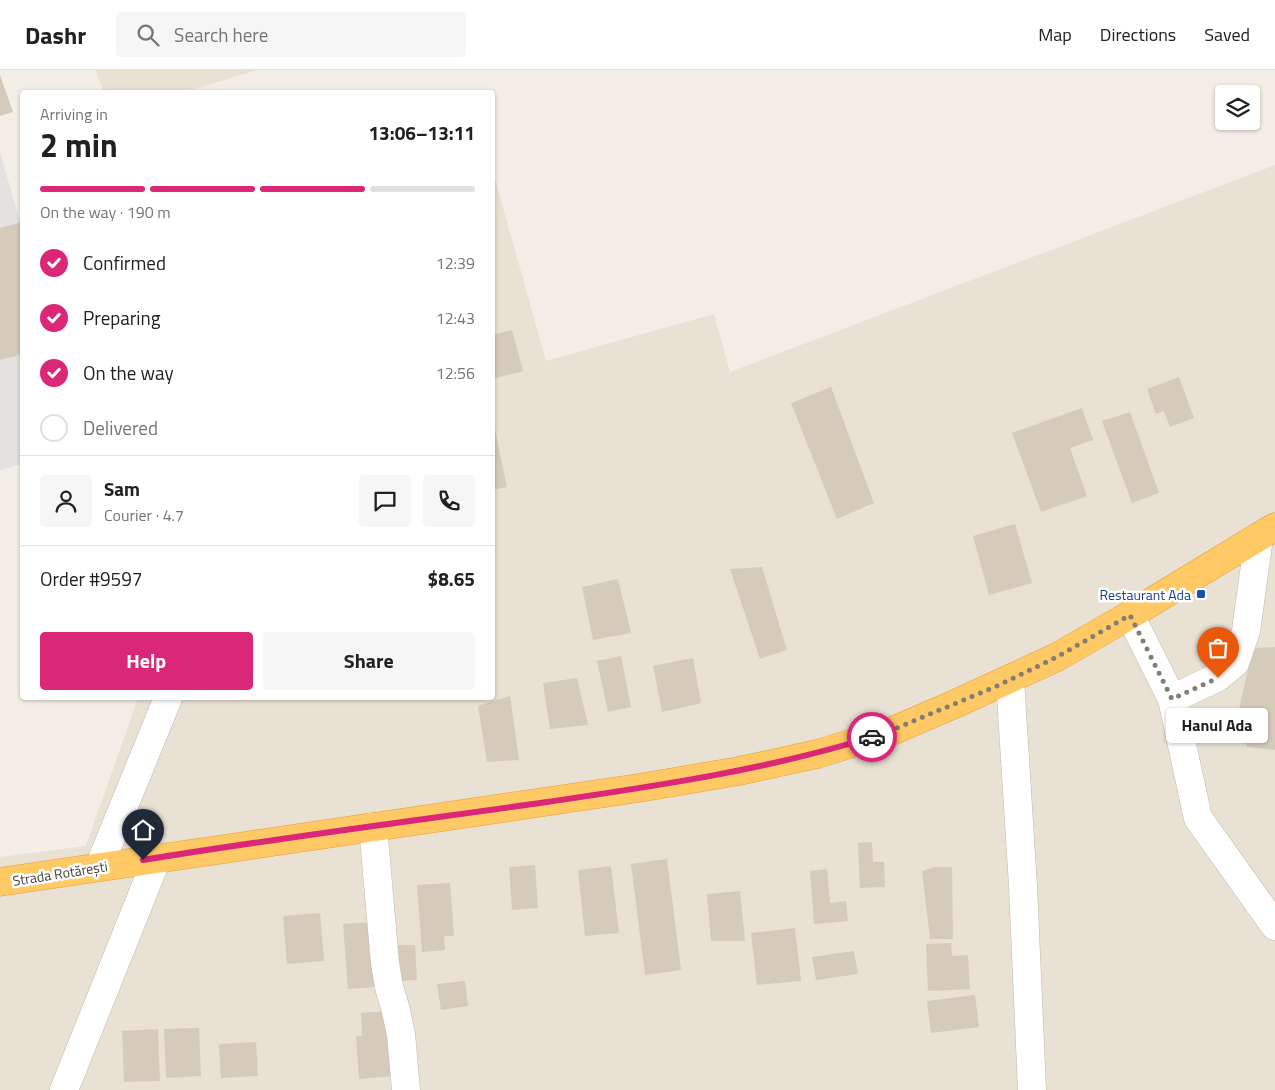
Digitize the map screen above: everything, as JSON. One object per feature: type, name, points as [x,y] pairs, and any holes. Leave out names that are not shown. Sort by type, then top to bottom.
[{"type":"highway","name":"Strada Rotărești","points":[[0,882],[639,788],[739,771],[817,754],[892,730],[1010,680],[1057,657],[1267,532]]},
{"type":"street","points":[[1172,699],[1218,678],[1235,663],[1246,631],[1267,532]]},
{"type":"street","points":[[1130,615],[1172,699],[1198,818],[1275,926]]},
{"type":"street","points":[[1010,680],[1023,886],[1032,1090]]},
{"type":"street","points":[[99,867],[167,700]]},
{"type":"street","points":[[373,827],[385,962],[389,987],[401,1034],[406,1090]]},
{"type":"street","points":[[64,1090],[157,858]]},
{"type":"shaded area","points":[[95,70],[257,70],[186,90],[103,90]]},
{"type":"shaded area","points":[[0,153],[20,221],[20,465],[0,470]]},
{"type":"shaded area","points":[[1275,165],[1275,1090],[0,1090],[0,857],[86,846],[137,700],[495,700],[495,179],[546,361],[714,314],[730,372]]},
{"type":"building","points":[[0,75],[13,112],[0,116]]},
{"type":"building","points":[[20,223],[20,355],[0,360],[0,228]]},
{"type":"building","points":[[512,330],[523,371],[495,378],[495,334]]},
{"type":"building","points":[[1179,377],[1194,418],[1170,427],[1164,411],[1156,414],[1147,389]]},
{"type":"building","points":[[831,387],[874,503],[837,519],[791,403]]},
{"type":"building","points":[[1082,408],[1093,440],[1070,448],[1087,496],[1041,512],[1012,433]]},
{"type":"building","points":[[1130,412],[1159,493],[1132,503],[1102,421]]},
{"type":"building","points":[[495,430],[507,487],[495,489]]},
{"type":"building","points":[[1015,524],[1032,583],[989,595],[973,536]]},
{"type":"building","points":[[762,567],[787,650],[760,659],[730,569]]},
{"type":"building","points":[[618,579],[631,633],[593,640],[582,587]]},
{"type":"building","points":[[1275,647],[1275,750],[1247,747],[1238,713],[1253,648]]},
{"type":"building","points":[[621,656],[631,707],[608,712],[597,661]]},
{"type":"building","points":[[693,658],[701,703],[662,712],[653,666]]},
{"type":"building","points":[[577,678],[588,725],[550,729],[543,683]]},
{"type":"building","points":[[510,696],[519,760],[487,762],[478,706]]},
{"type":"building","points":[[872,842],[873,862],[884,862],[885,887],[860,888],[858,843]]},
{"type":"building","points":[[667,859],[681,970],[645,975],[631,864]]},
{"type":"building","points":[[535,865],[538,908],[512,910],[509,867]]},
{"type":"building","points":[[611,866],[619,933],[585,936],[578,870]]},
{"type":"building","points":[[935,867],[952,867],[953,939],[930,939],[922,871]]},
{"type":"building","points":[[827,869],[830,903],[846,901],[848,921],[814,924],[810,871]]},
{"type":"building","points":[[450,883],[454,936],[444,936],[445,950],[422,952],[417,885]]},
{"type":"building","points":[[740,891],[745,941],[711,941],[707,894]]},
{"type":"building","points":[[320,913],[324,961],[287,964],[283,916]]},
{"type":"building","points":[[371,922],[376,987],[348,989],[343,924]]},
{"type":"building","points":[[795,928],[801,981],[757,985],[751,933]]},
{"type":"building","points":[[951,943],[952,956],[968,955],[970,989],[928,991],[926,944]]},
{"type":"building","points":[[398,945],[415,945],[417,980],[399,981]]},
{"type":"building","points":[[854,951],[858,974],[816,980],[812,957]]},
{"type":"building","points":[[465,981],[468,1006],[441,1010],[437,984]]},
{"type":"building","points":[[975,995],[979,1027],[931,1033],[927,1001]]},
{"type":"building","points":[[388,1011],[393,1076],[359,1079],[356,1036],[362,1036],[361,1013]]},
{"type":"building","points":[[199,1028],[201,1076],[166,1078],[164,1029]]},
{"type":"building","points":[[158,1029],[160,1081],[124,1082],[122,1031]]},
{"type":"building","points":[[256,1042],[258,1076],[221,1078],[219,1044]]},
{"type":"way so far","points":[[872,737],[1010,680],[1057,657],[1130,615],[1172,699],[1218,678]]},
{"type":"place","name":"Restaurant Ada","points":[[1201,594]]},
{"type":"place","name":"Hanul Ada","points":[[1218,678]]},
{"type":"route","points":[[143,860],[639,788],[739,771],[817,754],[872,737]]}]
